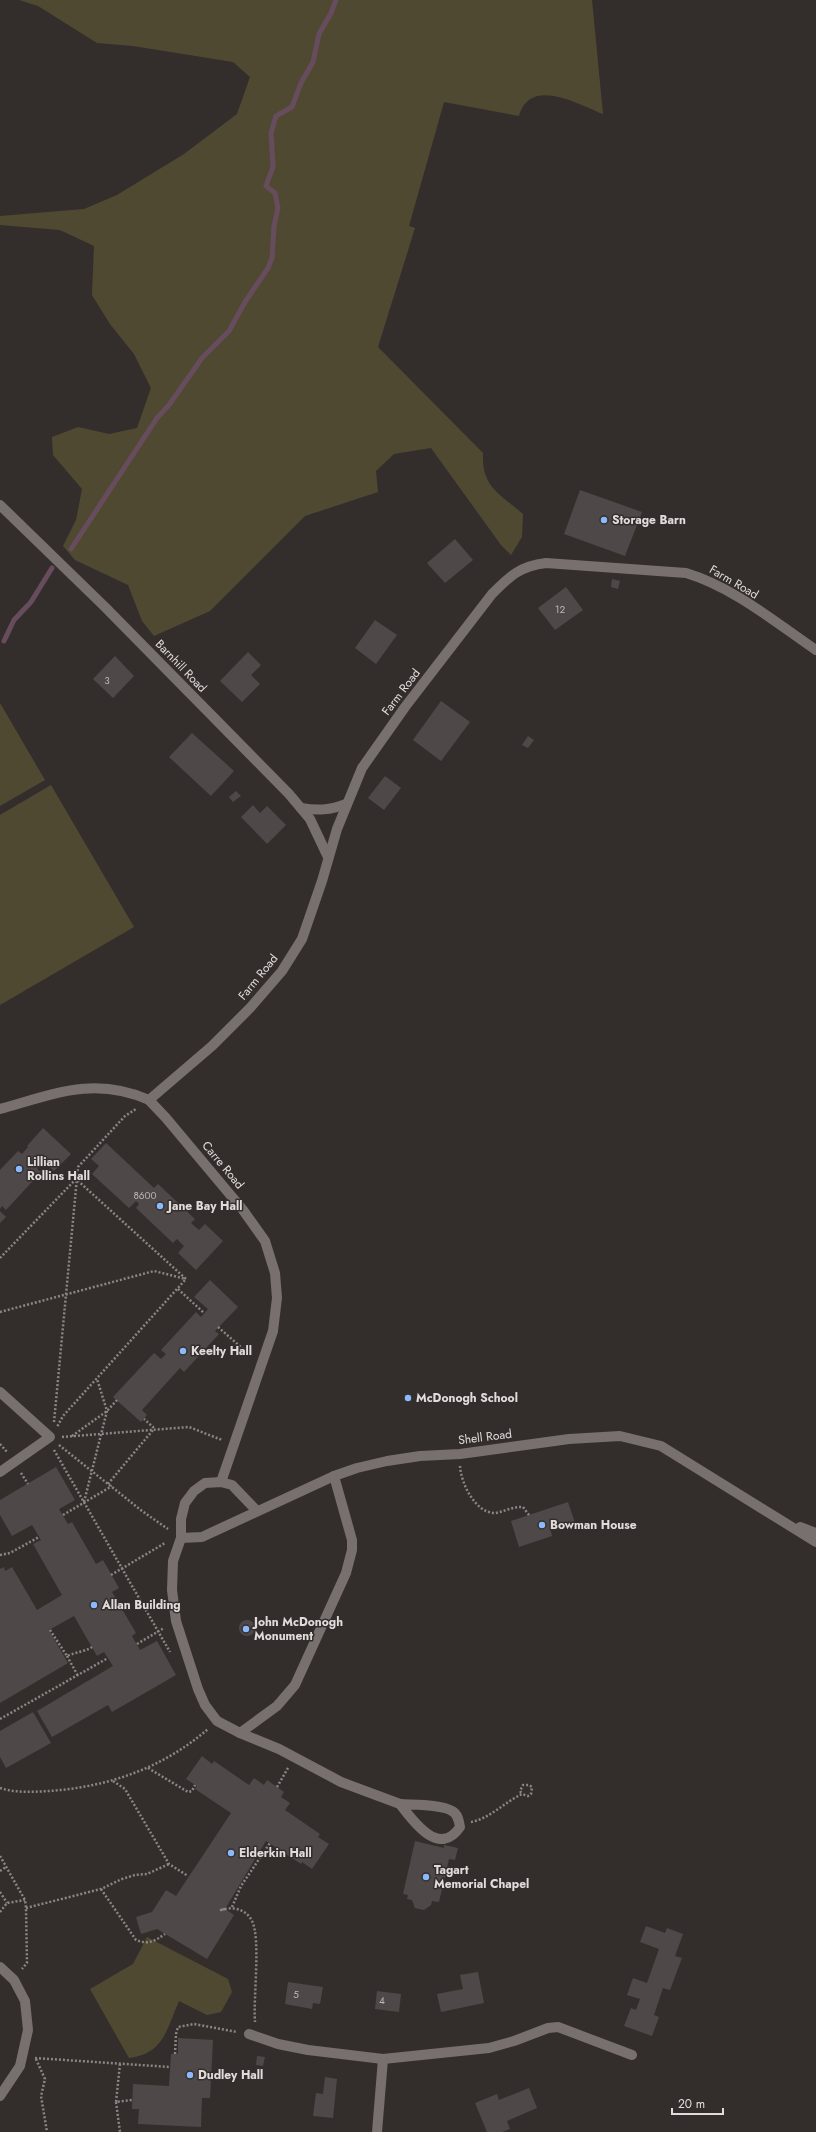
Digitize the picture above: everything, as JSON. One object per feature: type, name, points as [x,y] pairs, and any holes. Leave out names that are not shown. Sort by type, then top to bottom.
[{"type":"street","name":"Barnhill Road","points":[[0,505],[105,606],[301,808],[318,833],[328,857]]},
{"type":"street","name":"Farm Road","points":[[149,1100],[212,1046],[250,1008],[282,971],[302,939],[346,804],[362,768],[405,707],[492,594],[512,575],[529,565],[546,563],[686,573],[699,577],[727,591],[816,650]]},
{"type":"street","points":[[301,808],[316,811],[331,810],[346,804]]},
{"type":"street","points":[[0,1109],[49,1094],[76,1089],[106,1088],[128,1091],[149,1100]]},
{"type":"street","name":"Carre Road","points":[[149,1100],[166,1118],[243,1210],[265,1241],[275,1273],[277,1298],[273,1331],[221,1482]]},
{"type":"street","points":[[0,1392],[50,1437],[0,1472]]},
{"type":"street","name":"Shell Road","points":[[181,1538],[202,1537],[334,1476],[387,1461],[460,1454],[584,1438],[620,1436],[661,1446],[738,1494],[785,1521],[816,1542]]},
{"type":"street","points":[[240,1733],[277,1706],[295,1685],[346,1573],[352,1550],[352,1540],[349,1524],[334,1476]]},
{"type":"street","points":[[257,1511],[232,1485],[221,1482],[205,1483],[194,1491],[185,1503],[181,1518],[181,1538],[173,1561],[172,1590],[176,1621],[204,1705],[217,1721],[240,1733],[293,1756],[341,1782],[400,1804],[441,1807],[452,1811],[459,1819],[460,1827],[455,1835],[448,1838],[438,1839],[428,1836],[417,1827],[400,1804]]},
{"type":"street","name":"Shell Road","points":[[785,1521],[816,1533]]},
{"type":"street","points":[[0,1967],[14,1980],[25,2001],[28,2030],[20,2066],[0,2096]]},
{"type":"street","points":[[253,2036],[308,2050],[383,2059],[489,2048],[514,2041],[548,2028],[558,2027],[632,2055]]},
{"type":"street","points":[[377,2132],[383,2059]]},
{"type":"path","points":[[149,1100],[125,1116],[78,1167],[55,1417],[50,1437],[56,1455],[173,1657]]},
{"type":"path","points":[[0,1258],[76,1178]]},
{"type":"path","points":[[76,1178],[186,1279]]},
{"type":"path","points":[[0,1312],[154,1271],[186,1279]]},
{"type":"path","points":[[50,1437],[63,1416],[186,1279]]},
{"type":"path","points":[[178,1289],[204,1313]]},
{"type":"path","points":[[218,1327],[261,1366]]},
{"type":"path","points":[[84,1503],[107,1411],[97,1379]]},
{"type":"path","points":[[72,1436],[107,1411],[116,1400]]},
{"type":"path","points":[[144,1419],[153,1427],[153,1430]]},
{"type":"path","points":[[50,1437],[102,1435],[189,1427],[234,1445]]},
{"type":"path","points":[[108,1484],[153,1430]]},
{"type":"path","points":[[50,1437],[142,1511],[181,1538]]},
{"type":"path","points":[[460,1454],[461,1474],[475,1502],[481,1509],[487,1512],[496,1513],[522,1507],[529,1515]]},
{"type":"path","points":[[63,1516],[112,1486]]},
{"type":"path","points":[[0,1555],[10,1553],[39,1537]]},
{"type":"path","points":[[111,1575],[162,1544],[181,1538]]},
{"type":"path","points":[[137,1644],[176,1621]]},
{"type":"path","points":[[50,1630],[78,1676]]},
{"type":"path","points":[[67,1656],[75,1652],[84,1652],[92,1647]]},
{"type":"path","points":[[0,1719],[108,1658]]},
{"type":"path","points":[[0,1788],[30,1792],[64,1790],[113,1781],[148,1768],[173,1756],[217,1721]]},
{"type":"path","points":[[277,1786],[293,1756]]},
{"type":"path","points":[[148,1768],[188,1792],[192,1791],[195,1786]]},
{"type":"path","points":[[113,1781],[125,1789],[169,1864],[188,1876]]},
{"type":"path","points":[[459,1823],[481,1820],[498,1807],[522,1794],[528,1796],[531,1794],[532,1787],[529,1785],[523,1785],[520,1791],[522,1794]]},
{"type":"path","points":[[232,1907],[241,1886],[270,1843]]},
{"type":"path","points":[[0,1856],[25,1900],[26,1908],[27,1963],[14,1980]]},
{"type":"path","points":[[26,1908],[101,1889],[122,1879],[135,1875],[147,1874],[169,1864]]},
{"type":"path","points":[[0,1871],[6,1867]]},
{"type":"path","points":[[101,1889],[136,1940],[145,1944],[154,1941],[165,1934]]},
{"type":"path","points":[[0,1892],[7,1903]]},
{"type":"path","points":[[0,1912],[7,1903],[25,1900]]},
{"type":"path","points":[[174,2054],[178,2027],[184,2025],[215,2027],[253,2036],[255,2017],[255,1930],[249,1916],[244,1912],[232,1907],[221,1910],[225,1909]]},
{"type":"path","points":[[47,2132],[41,2096],[45,2079],[36,2059],[170,2066]]},
{"type":"path","points":[[120,2064],[116,2102],[120,2132]]},
{"type":"path","points":[[116,2102],[132,2100]]},
{"type":"shaded area","points":[[19,0],[592,0],[603,114],[581,104],[556,96],[544,95],[533,97],[525,104],[519,116],[444,102],[409,226],[415,228],[378,347],[483,453],[483,465],[489,482],[500,495],[523,514],[522,537],[511,555],[501,545],[431,448],[394,454],[376,471],[378,492],[305,516],[210,611],[154,636],[142,621],[128,585],[75,560],[63,546],[76,520],[82,489],[53,455],[52,437],[78,427],[109,434],[137,428],[151,388],[134,354],[110,324],[92,295],[94,246],[60,230],[0,225],[0,216],[84,209],[117,195],[184,154],[237,114],[250,77],[233,62],[133,46],[97,43],[38,6]]},
{"type":"shaded area","points":[[0,703],[45,780],[0,806]]},
{"type":"shaded area","points":[[51,785],[134,927],[0,1005],[0,815]]},
{"type":"shaded area","points":[[147,1937],[228,1979],[232,1992],[221,2012],[207,2015],[179,2001],[163,2038],[157,2045],[141,2056],[129,2058],[90,1989],[133,1964]]},
{"type":"building","name":"Storage Barn","points":[[580,490],[642,512],[625,556],[564,534]]},
{"type":"building","points":[[455,539],[473,560],[445,583],[427,563]]},
{"type":"building","points":[[612,579],[620,581],[618,589],[611,587]]},
{"type":"building","points":[[566,587],[583,610],[555,630],[538,608]]},
{"type":"building","points":[[375,620],[397,635],[376,664],[355,648]]},
{"type":"building","points":[[248,652],[261,665],[251,675],[260,684],[242,702],[220,681]]},
{"type":"building","points":[[115,656],[134,676],[113,698],[93,679]]},
{"type":"building","points":[[441,701],[470,722],[441,761],[413,740]]},
{"type":"building","points":[[192,733],[234,771],[211,796],[169,757]]},
{"type":"building","points":[[528,736],[534,740],[528,748],[522,745]]},
{"type":"building","points":[[385,776],[401,788],[384,810],[368,798]]},
{"type":"building","points":[[236,791],[241,796],[233,802],[229,797]]},
{"type":"building","points":[[253,805],[260,813],[267,806],[286,825],[267,844],[241,817]]},
{"type":"building","name":"Lillian Rollins Hall","points":[[43,1128],[71,1154],[54,1171],[44,1162],[37,1169],[41,1172],[6,1210],[2,1206],[0,1209],[0,1170],[18,1151],[22,1154]]},
{"type":"building","name":"Jane Bay Hall","points":[[106,1143],[154,1188],[158,1184],[195,1219],[191,1223],[199,1230],[205,1224],[223,1241],[196,1270],[178,1253],[184,1246],[177,1239],[173,1243],[136,1208],[139,1204],[136,1201],[129,1208],[92,1174],[99,1166],[91,1159]]},
{"type":"building","points":[[0,1211],[6,1217],[0,1223]]},
{"type":"building","name":"Keelty Hall","points":[[210,1280],[238,1307],[215,1331],[219,1334],[184,1372],[180,1368],[142,1410],[147,1415],[141,1422],[113,1397],[154,1353],[161,1359],[166,1354],[161,1350],[196,1312],[201,1317],[208,1309],[194,1297]]},
{"type":"building","name":"Allan Building","points":[[56,1467],[75,1500],[59,1509],[68,1524],[72,1522],[96,1564],[103,1560],[119,1588],[112,1592],[136,1633],[132,1636],[140,1650],[157,1641],[176,1675],[112,1712],[108,1705],[52,1737],[37,1711],[113,1666],[104,1652],[97,1656],[74,1616],[49,1630],[68,1663],[0,1703],[0,1569],[4,1567],[5,1571],[12,1567],[37,1610],[62,1595],[33,1544],[41,1540],[32,1525],[12,1536],[0,1515],[0,1500]]},
{"type":"building","name":"Bowman House","points":[[568,1502],[575,1523],[556,1530],[554,1526],[550,1527],[552,1536],[519,1547],[511,1521]]},
{"type":"building","name":"John McDonogh Monument","points":[[247,1620],[253,1622],[255,1628],[253,1634],[247,1636],[241,1634],[239,1628],[241,1622]]},
{"type":"building","points":[[33,1712],[51,1743],[6,1768],[0,1757],[0,1731]]},
{"type":"building","name":"Elderkin Hall","points":[[202,1756],[212,1764],[214,1761],[249,1785],[254,1778],[264,1785],[267,1780],[284,1792],[281,1797],[290,1803],[285,1810],[320,1834],[318,1837],[329,1844],[312,1869],[302,1862],[301,1864],[266,1841],[225,1909],[234,1915],[207,1959],[157,1929],[141,1934],[136,1917],[152,1912],[166,1890],[176,1896],[231,1813],[195,1789],[197,1786],[186,1779]]},
{"type":"building","name":"Tagart Memorial Chapel","points":[[415,1841],[444,1848],[444,1845],[458,1848],[455,1860],[449,1859],[439,1902],[432,1901],[431,1905],[424,1910],[415,1908],[412,1900],[407,1899],[408,1895],[403,1894]]},
{"type":"building","points":[[646,1926],[665,1933],[667,1928],[683,1934],[675,1956],[682,1958],[670,1990],[663,1988],[654,2015],[659,2017],[652,2036],[624,2026],[631,2008],[636,2010],[640,1999],[627,1995],[633,1978],[647,1983],[659,1949],[640,1942]]},
{"type":"building","points":[[478,1972],[484,2003],[441,2012],[437,1994],[463,1989],[460,1975]]},
{"type":"building","points":[[288,1982],[323,1987],[320,2004],[313,2003],[312,2009],[285,2004]]},
{"type":"building","points":[[377,1991],[401,1994],[399,2012],[375,2009]]},
{"type":"building","name":"Dudley Hall","points":[[178,2038],[213,2040],[210,2098],[202,2098],[201,2127],[138,2124],[139,2109],[132,2109],[133,2084],[169,2086],[171,2054],[178,2054]]},
{"type":"building","points":[[257,2056],[265,2057],[263,2066],[256,2065]]},
{"type":"building","points":[[325,2077],[337,2079],[333,2118],[313,2116],[316,2093],[323,2094]]},
{"type":"building","points":[[529,2088],[537,2108],[507,2121],[510,2129],[502,2132],[487,2132],[475,2103],[497,2094],[499,2100]]},
{"type":"waterway","points":[[71,549],[157,418],[169,405],[202,358],[229,331],[245,302],[268,268],[272,258],[274,226],[278,208],[275,193],[266,186],[273,167],[271,133],[276,116],[292,107],[301,83],[313,62],[319,34],[331,13],[336,0]]},
{"type":"waterway","points":[[4,641],[14,620],[31,602],[52,568]]},
{"type":"place","name":"Storage Barn","points":[[604,520]]},
{"type":"place","name":"Lillian Rollins Hall","points":[[19,1169]]},
{"type":"place","name":"Jane Bay Hall","points":[[160,1206]]},
{"type":"place","name":"Keelty Hall","points":[[183,1351]]},
{"type":"place","name":"McDonogh School","points":[[408,1398]]},
{"type":"place","name":"Bowman House","points":[[542,1525]]},
{"type":"place","name":"Allan Building","points":[[94,1605]]},
{"type":"place","name":"John McDonogh Monument","points":[[246,1629]]},
{"type":"place","name":"Elderkin Hall","points":[[231,1853]]},
{"type":"place","name":"Tagart Memorial Chapel","points":[[426,1877]]},
{"type":"place","name":"Dudley Hall","points":[[190,2075]]}]
